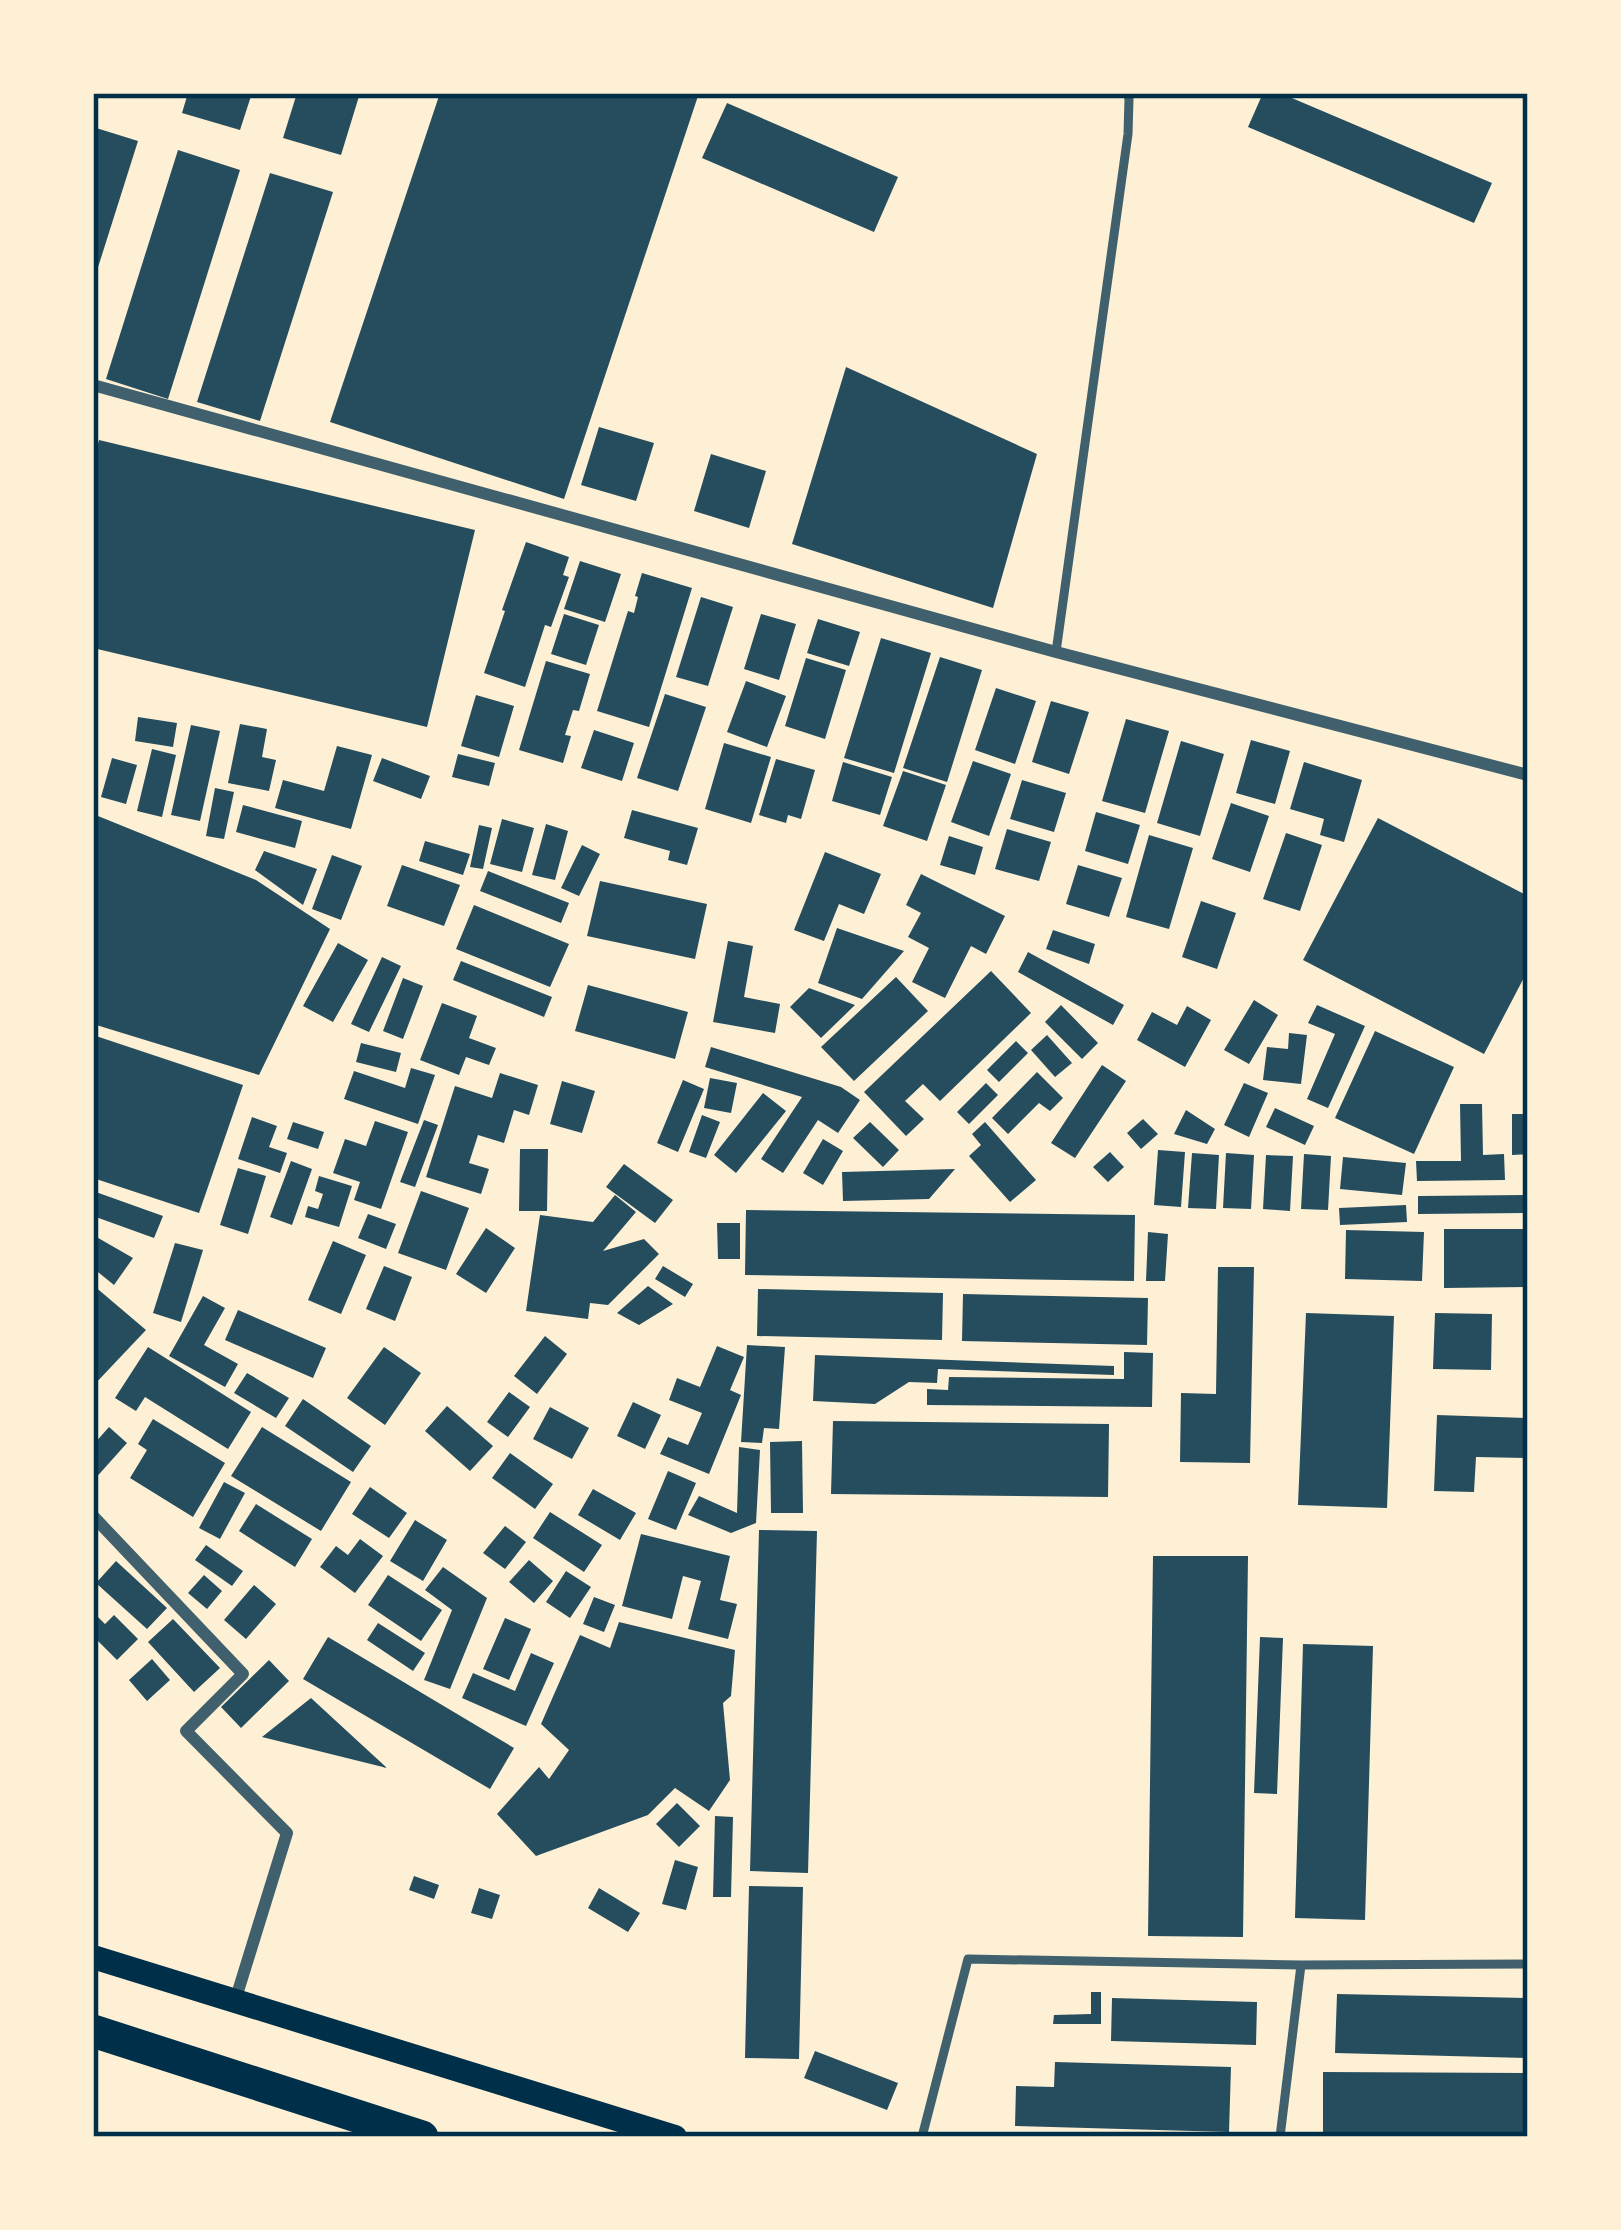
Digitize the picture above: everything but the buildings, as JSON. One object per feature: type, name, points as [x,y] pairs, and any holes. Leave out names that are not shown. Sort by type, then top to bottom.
[{"type":"highway","points":[[93,2030],[422,2137]]},
{"type":"main road","points":[[93,1957],[675,2137]]},
{"type":"street","points":[[94,389],[1056,652],[1528,775]]},
{"type":"street","points":[[93,1516],[243,1674],[187,1731],[287,1833],[235,2001]]},
{"type":"lane","points":[[1056,652],[1129,134],[1127,93]]},
{"type":"lane","points":[[922,2137],[968,1959],[1528,1964]]},
{"type":"lane","points":[[1280,2137],[1300,1965]]}]
